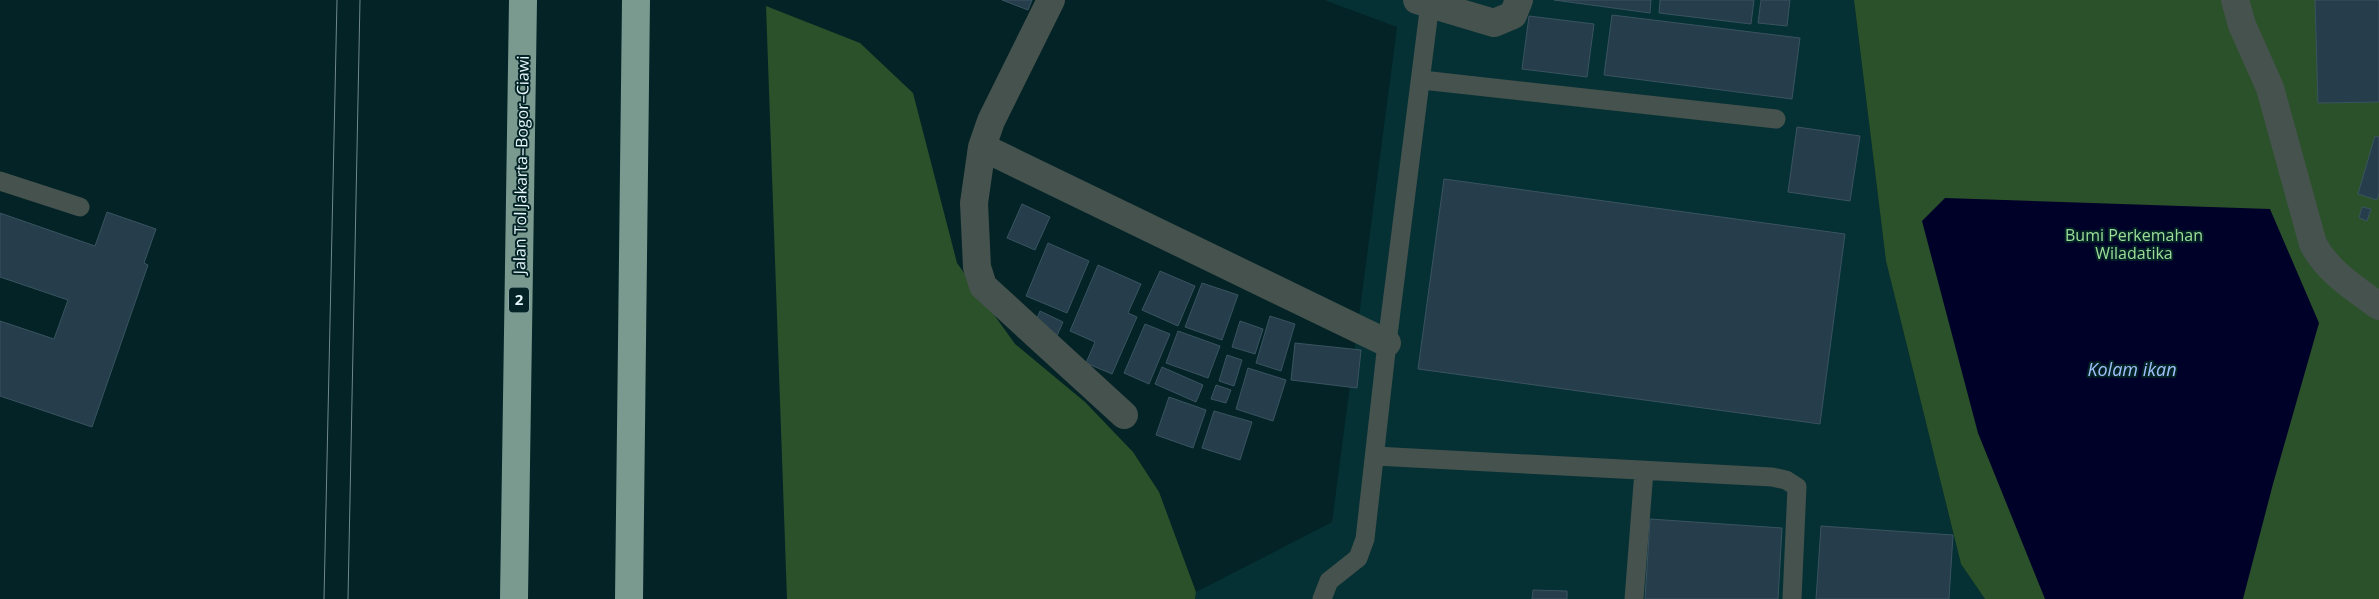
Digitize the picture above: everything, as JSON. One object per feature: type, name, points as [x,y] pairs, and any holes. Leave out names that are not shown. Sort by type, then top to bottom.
[{"type":"highway","name":"Jalan Tol Jakarta–Bogor–Ciawi","points":[[514,599],[523,0]]},
{"type":"highway","points":[[628,599],[636,0]]},
{"type":"street","points":[[1051,0],[991,122],[982,148],[974,203],[976,267],[983,286],[1124,415]]},
{"type":"street","points":[[1424,2],[1494,23],[1513,14],[1519,0]]},
{"type":"street","points":[[2234,0],[2242,25],[2270,88],[2313,244],[2321,258],[2336,274],[2379,306]]},
{"type":"street","points":[[982,148],[1387,343]]},
{"type":"lane","points":[[1322,599],[1329,581],[1358,558],[1365,539],[1387,343],[1422,80],[1424,2]]},
{"type":"lane","points":[[1422,80],[1776,119]]},
{"type":"lane","points":[[0,181],[80,207]]},
{"type":"lane","points":[[1375,456],[1772,477],[1786,480],[1797,487],[1792,599]]},
{"type":"lane","points":[[1634,599],[1644,471]]},
{"type":"shaded area","points":[[1324,0],[1854,0],[1886,261],[1961,564],[1985,599],[1195,599],[1196,592],[1332,522],[1397,27]]},
{"type":"green space","name":"Bumi Perkemahan Wiladatika","points":[[1854,0],[2379,0],[2379,599],[1985,599],[1961,564],[1886,261]]},
{"type":"green space","points":[[766,6],[860,43],[913,93],[957,263],[1015,344],[1085,402],[1133,452],[1159,492],[1196,592],[1195,599],[787,599]]},
{"type":"water","name":"Kolam ikan","points":[[1945,198],[2270,209],[2319,323],[2273,484],[2243,599],[2045,599],[1978,433],[1922,221]]},
{"type":"building","points":[[1002,0],[1032,0],[1028,10]]},
{"type":"building","points":[[1554,0],[1651,0],[1650,13]]},
{"type":"building","points":[[1660,0],[1754,0],[1751,24],[1659,13]]},
{"type":"building","points":[[1761,0],[1790,0],[1787,26],[1758,23]]},
{"type":"building","points":[[2315,0],[2379,0],[2379,102],[2318,103]]},
{"type":"building","points":[[1612,15],[1800,38],[1792,99],[1604,75]]},
{"type":"building","points":[[1529,16],[1594,24],[1587,77],[1522,69]]},
{"type":"building","points":[[1797,127],[1860,136],[1850,201],[1788,192]]},
{"type":"building","points":[[2375,136],[2379,137],[2379,193],[2377,200],[2358,194]]},
{"type":"building","points":[[1444,179],[1845,234],[1820,424],[1418,369]]},
{"type":"building","points":[[1022,204],[1050,217],[1035,250],[1007,238]]},
{"type":"building","points":[[2362,207],[2371,209],[2367,221],[2359,218]]},
{"type":"building","points":[[107,212],[156,229],[144,263],[148,265],[92,427],[0,396],[0,321],[54,339],[68,300],[0,277],[0,213],[95,246]]},
{"type":"building","points":[[1048,243],[1089,261],[1067,313],[1026,296]]},
{"type":"building","points":[[1098,265],[1141,284],[1128,313],[1137,317],[1112,374],[1086,363],[1095,342],[1070,331]]},
{"type":"building","points":[[1160,271],[1195,286],[1178,326],[1142,310]]},
{"type":"building","points":[[1202,283],[1238,295],[1222,340],[1185,327]]},
{"type":"building","points":[[1040,311],[1063,322],[1056,338],[1033,328]]},
{"type":"building","points":[[1270,316],[1295,324],[1281,371],[1256,363]]},
{"type":"building","points":[[1240,321],[1263,329],[1255,354],[1232,347]]},
{"type":"building","points":[[1145,324],[1170,334],[1149,384],[1124,373]]},
{"type":"building","points":[[1178,331],[1220,346],[1208,378],[1166,363]]},
{"type":"building","points":[[1295,343],[1361,350],[1357,388],[1291,380]]},
{"type":"building","points":[[1227,355],[1242,360],[1234,386],[1219,381]]},
{"type":"building","points":[[1162,367],[1203,385],[1196,402],[1155,384]]},
{"type":"building","points":[[1248,368],[1286,380],[1273,421],[1236,409]]},
{"type":"building","points":[[1216,385],[1231,390],[1226,403],[1211,399]]},
{"type":"building","points":[[1169,397],[1206,410],[1193,448],[1156,435]]},
{"type":"building","points":[[1214,411],[1252,422],[1240,460],[1202,448]]},
{"type":"building","points":[[1650,519],[1782,528],[1778,599],[1645,599]]},
{"type":"building","points":[[1821,526],[1953,535],[1949,599],[1816,599]]},
{"type":"building","points":[[1533,590],[1567,591],[1567,599],[1532,599]]},
{"type":"tram line","points":[[324,599],[337,0]]},
{"type":"tram line","points":[[348,599],[360,0]]}]
